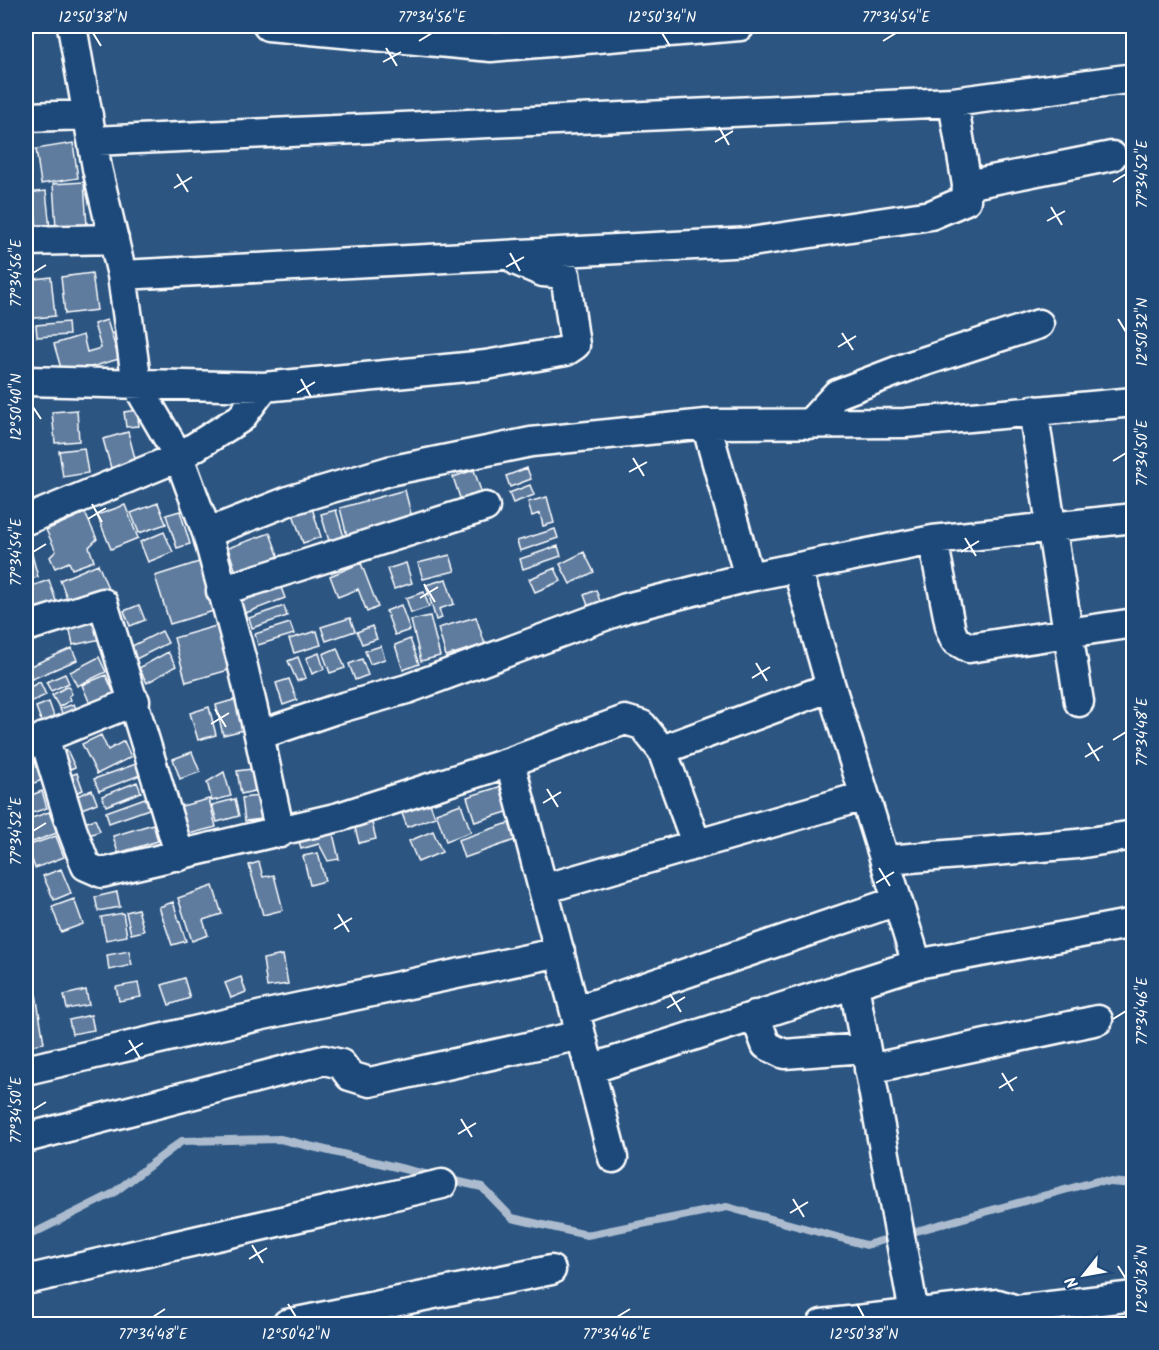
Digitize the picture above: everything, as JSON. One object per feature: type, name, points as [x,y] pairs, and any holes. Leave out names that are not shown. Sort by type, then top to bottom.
[{"type":"street","points":[[72,26],[90,128],[122,274],[137,385],[179,457],[207,533],[221,591],[242,658],[280,833]]},
{"type":"street","points":[[268,26],[491,47],[740,26]]},
{"type":"street","points":[[26,117],[90,128],[953,102],[1134,78]]},
{"type":"street","points":[[122,274],[751,242],[931,215],[966,200],[967,185],[953,102]]},
{"type":"street","points":[[967,185],[1112,156]]},
{"type":"street","points":[[26,241],[114,239]]},
{"type":"street","points":[[26,381],[264,387],[486,365],[566,351],[574,345],[565,274],[543,272],[518,263],[511,254]]},
{"type":"street","points":[[809,424],[837,394],[910,366],[1039,324]]},
{"type":"street","points":[[26,520],[179,457],[241,418],[264,387]]},
{"type":"street","points":[[207,533],[291,500],[389,471],[531,442],[706,424],[905,423],[1134,402]]},
{"type":"street","points":[[1033,410],[1066,633],[1079,702]]},
{"type":"street","points":[[706,424],[749,577]]},
{"type":"street","points":[[221,591],[485,507]]},
{"type":"street","points":[[259,735],[333,710],[407,689],[626,608],[749,577],[933,540],[1134,518]]},
{"type":"street","points":[[933,540],[955,640],[969,648],[1134,622]]},
{"type":"street","points":[[797,567],[831,687],[917,964]]},
{"type":"street","points":[[26,627],[103,603],[135,700],[180,856]]},
{"type":"street","points":[[662,750],[831,687]]},
{"type":"street","points":[[135,700],[35,741],[86,866],[102,873],[280,833],[339,817],[510,762],[625,720],[642,725],[662,750],[696,843]]},
{"type":"street","points":[[510,762],[613,1158]]},
{"type":"street","points":[[543,889],[864,796]]},
{"type":"street","points":[[886,860],[1077,844],[1134,836]]},
{"type":"street","points":[[26,1138],[324,1060],[341,1064],[350,1076],[370,1082],[578,1023],[897,901]]},
{"type":"street","points":[[590,1069],[917,964],[1048,941],[1134,922]]},
{"type":"street","points":[[26,1070],[274,1012],[560,952]]},
{"type":"street","points":[[854,985],[914,1313]]},
{"type":"street","points":[[755,1015],[766,1045],[784,1054],[867,1058],[1098,1020]]},
{"type":"street","points":[[26,1280],[442,1184]]},
{"type":"street","points":[[286,1324],[551,1270]]},
{"type":"street","points":[[822,1324],[998,1304],[1022,1317],[1134,1296]]},
{"type":"building","points":[[73,143],[78,178],[41,184],[36,149]]},
{"type":"building","points":[[26,146],[28,146],[29,178],[26,178]]},
{"type":"building","points":[[84,182],[87,226],[56,227],[53,184]]},
{"type":"building","points":[[46,191],[50,229],[37,230],[35,210],[26,211],[26,193]]},
{"type":"building","points":[[92,273],[97,310],[65,314],[61,277]]},
{"type":"building","points":[[51,277],[55,316],[26,319],[26,280]]},
{"type":"building","points":[[107,320],[119,359],[63,375],[54,344],[83,335],[87,352],[101,348],[94,324]]},
{"type":"building","points":[[68,322],[69,335],[37,337],[36,325]]},
{"type":"building","points":[[27,330],[31,361],[26,361]]},
{"type":"building","points":[[77,410],[79,441],[55,443],[52,412]]},
{"type":"building","points":[[137,410],[139,426],[126,427],[124,412]]},
{"type":"building","points":[[128,432],[136,462],[111,468],[103,439]]},
{"type":"building","points":[[84,448],[88,473],[63,477],[59,451]]},
{"type":"building","points":[[527,468],[531,479],[510,487],[506,476]]},
{"type":"building","points":[[474,470],[484,500],[463,507],[453,477]]},
{"type":"building","points":[[530,485],[534,495],[513,503],[509,493]]},
{"type":"building","points":[[405,490],[412,518],[347,536],[340,508]]},
{"type":"building","points":[[547,497],[554,523],[543,526],[540,513],[532,516],[528,502]]},
{"type":"building","points":[[158,503],[166,524],[139,533],[131,513]]},
{"type":"building","points":[[125,505],[138,538],[111,549],[97,515]]},
{"type":"building","points":[[312,508],[321,537],[303,543],[293,514]]},
{"type":"building","points":[[336,510],[344,537],[329,541],[321,514]]},
{"type":"building","points":[[180,511],[190,544],[177,548],[166,515]]},
{"type":"building","points":[[85,513],[97,539],[89,547],[94,561],[72,569],[69,562],[55,568],[50,557],[56,551],[46,530]]},
{"type":"building","points":[[555,529],[558,538],[520,551],[517,541]]},
{"type":"building","points":[[164,532],[173,552],[148,562],[140,542]]},
{"type":"building","points":[[270,533],[281,563],[238,578],[228,548]]},
{"type":"building","points":[[26,537],[38,577],[26,580]]},
{"type":"building","points":[[558,546],[561,556],[523,569],[520,559]]},
{"type":"building","points":[[584,552],[594,572],[570,584],[560,564]]},
{"type":"building","points":[[450,555],[455,571],[423,579],[418,563]]},
{"type":"building","points":[[202,561],[217,610],[170,624],[155,576]]},
{"type":"building","points":[[361,563],[378,607],[367,612],[358,589],[338,597],[330,576]]},
{"type":"building","points":[[406,563],[412,583],[394,589],[387,569]]},
{"type":"building","points":[[98,564],[110,593],[71,608],[60,580]]},
{"type":"building","points":[[555,568],[561,581],[535,592],[529,579]]},
{"type":"building","points":[[446,579],[454,604],[439,609],[442,618],[436,620],[426,585]]},
{"type":"building","points":[[49,580],[58,607],[26,618],[26,588]]},
{"type":"building","points":[[279,582],[285,598],[243,614],[237,598]]},
{"type":"building","points":[[596,590],[601,604],[589,608],[584,595]]},
{"type":"building","points":[[424,592],[429,607],[411,613],[406,598]]},
{"type":"building","points":[[139,605],[145,620],[130,626],[124,611]]},
{"type":"building","points":[[401,605],[410,630],[395,635],[386,611]]},
{"type":"building","points":[[284,606],[287,616],[252,628],[249,618]]},
{"type":"building","points":[[430,616],[440,656],[421,661],[411,620]]},
{"type":"building","points":[[476,617],[485,644],[446,656],[438,628]]},
{"type":"building","points":[[350,618],[355,631],[326,641],[321,627]]},
{"type":"building","points":[[96,619],[101,639],[73,645],[69,625]]},
{"type":"building","points":[[290,623],[294,634],[258,645],[255,634]]},
{"type":"building","points":[[223,624],[236,668],[186,682],[174,638]]},
{"type":"building","points":[[372,626],[377,639],[362,644],[357,632]]},
{"type":"building","points":[[162,631],[168,643],[136,659],[130,647]]},
{"type":"building","points":[[317,631],[321,645],[294,653],[289,639]]},
{"type":"building","points":[[410,639],[419,664],[403,670],[395,645]]},
{"type":"building","points":[[381,646],[385,659],[370,664],[365,651]]},
{"type":"building","points":[[72,648],[77,660],[32,679],[28,667]]},
{"type":"building","points":[[337,648],[345,668],[330,673],[323,654]]},
{"type":"building","points":[[168,652],[176,666],[147,683],[139,668]]},
{"type":"building","points":[[319,653],[324,669],[312,674],[306,658]]},
{"type":"building","points":[[99,657],[106,672],[77,686],[70,672]]},
{"type":"building","points":[[298,657],[306,678],[297,681],[288,661]]},
{"type":"building","points":[[362,659],[368,675],[355,680],[349,664]]},
{"type":"building","points":[[65,674],[69,683],[51,691],[46,682]]},
{"type":"building","points":[[106,675],[115,696],[91,706],[82,685]]},
{"type":"building","points":[[289,679],[297,700],[283,705],[276,683]]},
{"type":"building","points":[[40,682],[46,695],[26,704],[26,689]]},
{"type":"building","points":[[68,686],[72,694],[69,696],[71,700],[59,707],[52,695]]},
{"type":"building","points":[[237,699],[244,730],[223,735],[216,705]]},
{"type":"building","points":[[49,702],[56,722],[43,726],[36,707]]},
{"type":"building","points":[[74,704],[79,715],[65,721],[60,709]]},
{"type":"building","points":[[209,707],[216,735],[198,740],[190,713]]},
{"type":"building","points":[[101,735],[108,750],[124,741],[131,757],[97,774],[82,744]]},
{"type":"building","points":[[67,750],[75,767],[63,772],[55,756]]},
{"type":"building","points":[[192,752],[200,772],[180,779],[173,759]]},
{"type":"building","points":[[35,758],[42,780],[26,786],[26,762]]},
{"type":"building","points":[[136,764],[140,775],[99,791],[94,779]]},
{"type":"building","points":[[259,768],[263,789],[241,794],[237,771]]},
{"type":"building","points":[[224,772],[231,796],[212,801],[207,782]]},
{"type":"building","points":[[77,773],[83,790],[67,796],[61,779]]},
{"type":"building","points":[[137,782],[141,792],[106,806],[102,796]]},
{"type":"building","points":[[502,786],[510,811],[475,822],[467,797]]},
{"type":"building","points":[[92,790],[97,803],[74,812],[69,799]]},
{"type":"building","points":[[42,791],[47,808],[26,815],[26,797]]},
{"type":"building","points":[[268,795],[271,818],[245,821],[242,798]]},
{"type":"building","points":[[427,795],[435,817],[407,827],[399,805]]},
{"type":"building","points":[[145,798],[149,809],[109,823],[106,812]]},
{"type":"building","points":[[209,799],[216,827],[181,836],[174,808]]},
{"type":"building","points":[[235,799],[239,816],[217,822],[212,805]]},
{"type":"building","points":[[461,804],[471,832],[446,841],[436,813]]},
{"type":"building","points":[[49,812],[57,833],[27,844],[26,820]]},
{"type":"building","points":[[370,815],[376,839],[359,843],[353,820]]},
{"type":"building","points":[[95,819],[100,831],[77,840],[72,828]]},
{"type":"building","points":[[509,823],[515,840],[464,858],[458,840]]},
{"type":"building","points":[[153,824],[158,841],[118,853],[113,836]]},
{"type":"building","points":[[331,825],[339,859],[328,861],[319,844],[301,849],[297,833]]},
{"type":"building","points":[[433,831],[442,852],[418,862],[409,841]]},
{"type":"building","points":[[56,836],[64,857],[35,868],[27,846]]},
{"type":"building","points":[[318,853],[325,881],[310,885],[303,856]]},
{"type":"building","points":[[259,862],[263,877],[274,875],[283,910],[263,915],[249,865]]},
{"type":"building","points":[[61,869],[71,893],[54,900],[43,876]]},
{"type":"building","points":[[213,886],[222,914],[203,920],[208,935],[192,941],[178,898]]},
{"type":"building","points":[[117,892],[120,907],[98,911],[95,897]]},
{"type":"building","points":[[74,899],[83,924],[61,932],[52,907]]},
{"type":"building","points":[[173,902],[186,941],[172,945],[159,907]]},
{"type":"building","points":[[138,909],[144,931],[131,934],[126,912]]},
{"type":"building","points":[[123,913],[127,936],[106,940],[101,917]]},
{"type":"building","points":[[129,951],[132,965],[109,970],[107,955]]},
{"type":"building","points":[[283,955],[288,984],[267,987],[263,959]]},
{"type":"building","points":[[241,977],[246,992],[231,998],[225,983]]},
{"type":"building","points":[[184,978],[190,998],[169,1005],[162,985]]},
{"type":"building","points":[[138,983],[141,997],[119,1001],[116,987]]},
{"type":"building","points":[[86,990],[89,1005],[67,1009],[64,995]]},
{"type":"building","points":[[36,994],[44,1043],[26,1046],[26,996]]},
{"type":"building","points":[[91,1015],[94,1030],[72,1034],[69,1020]]},
{"type":"waterway","points":[[26,1237],[112,1194],[182,1141],[280,1139],[433,1176]]},
{"type":"waterway","points":[[446,1179],[482,1187],[512,1218],[587,1235],[727,1207],[866,1245],[1097,1181],[1134,1184]]}]
